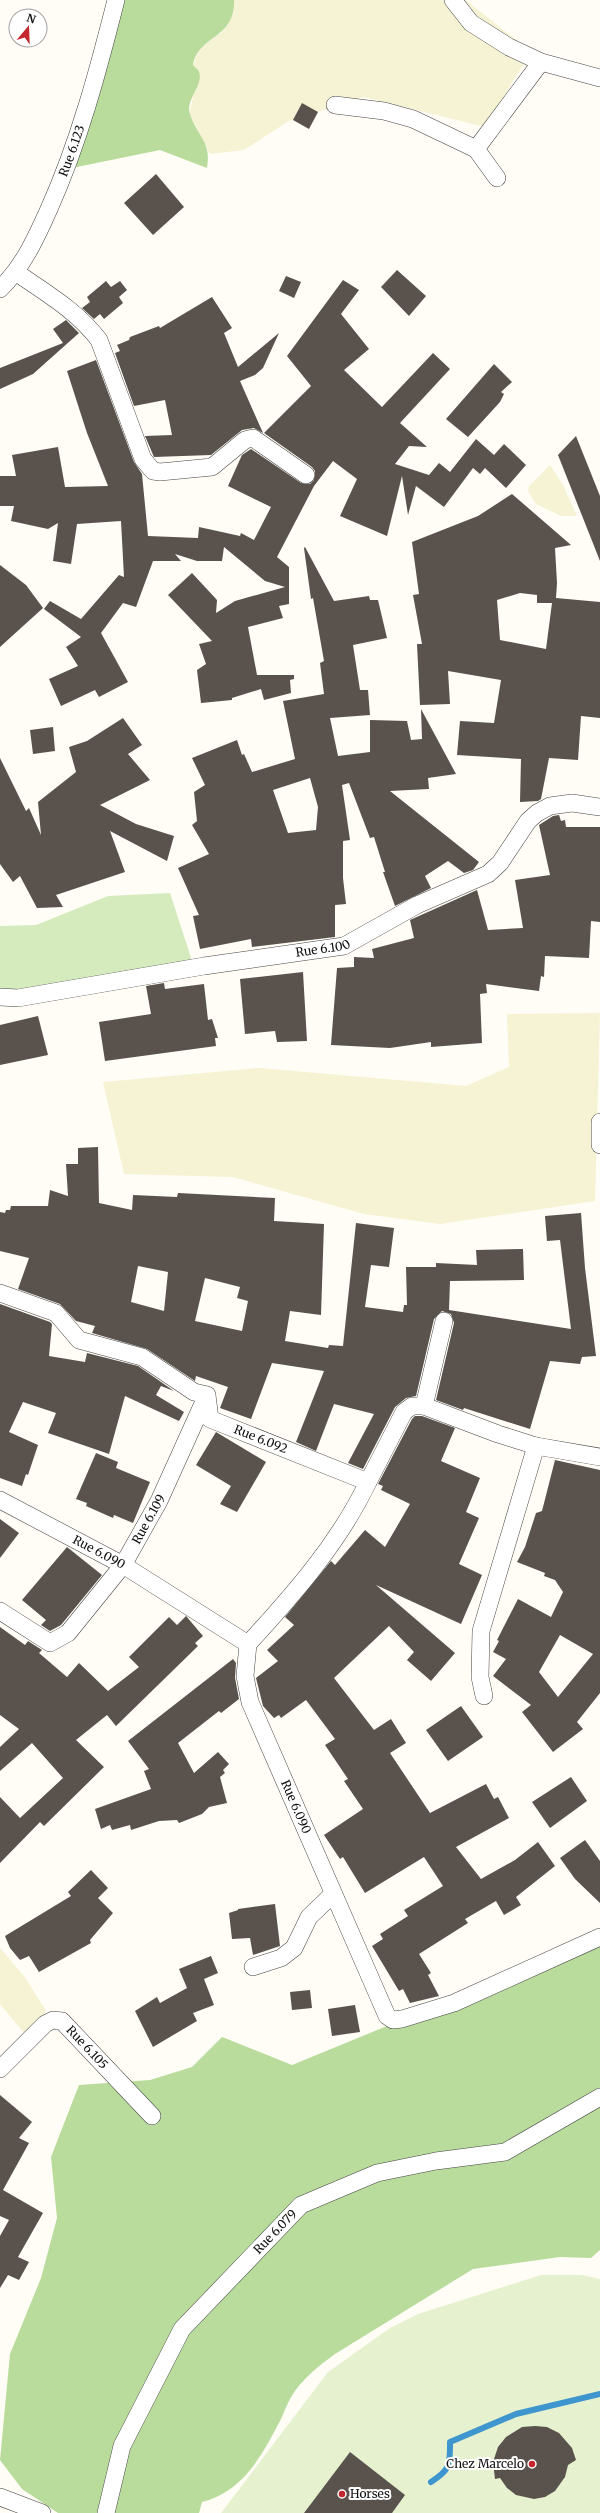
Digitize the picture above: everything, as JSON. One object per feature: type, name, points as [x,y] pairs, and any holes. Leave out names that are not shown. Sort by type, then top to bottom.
[{"type":"street","name":"Rue 6.123","points":[[0,289],[17,273],[67,169],[81,126],[116,0]]},
{"type":"street","points":[[453,0],[471,23],[509,47],[541,62],[600,78]]},
{"type":"street","points":[[476,149],[541,62]]},
{"type":"street","points":[[335,105],[384,111],[413,119],[476,149],[497,178]]},
{"type":"street","points":[[17,273],[70,309],[88,326],[99,340],[143,458],[153,471],[160,472],[212,467],[245,440],[253,438],[306,475]]},
{"type":"street","name":"Rue 6.100","points":[[0,997],[18,998],[204,966],[344,946],[417,905],[488,874],[500,863],[528,821],[537,813],[550,806],[572,803],[600,807]]},
{"type":"street","points":[[600,1122],[600,1145]]},
{"type":"street","points":[[0,1293],[56,1313],[79,1340],[142,1357],[194,1392],[207,1394]]},
{"type":"street","points":[[424,1406],[444,1321]]},
{"type":"street","name":"Rue 6.092","points":[[207,1394],[207,1410],[210,1419],[368,1482]]},
{"type":"street","name":"Rue 6.109","points":[[0,1611],[50,1643],[68,1634],[123,1565],[159,1501],[207,1394]]},
{"type":"street","points":[[248,1644],[290,1598],[353,1512],[404,1412],[412,1406],[424,1406],[498,1434],[536,1446],[600,1457]]},
{"type":"street","points":[[484,1696],[480,1677],[481,1631],[536,1446]]},
{"type":"street","name":"Rue 6.090","points":[[0,1500],[123,1565],[248,1644],[245,1676],[250,1702],[387,2016],[393,2020],[402,2020],[454,2002],[600,1937]]},
{"type":"street","points":[[253,1967],[281,1958],[294,1948],[309,1917],[333,1894]]},
{"type":"street","name":"Rue 6.105","points":[[0,2069],[45,2024],[53,2020],[62,2020],[152,2116]]},
{"type":"street","name":"Rue 6.079","points":[[106,2513],[122,2446],[182,2329],[300,2205],[377,2174],[436,2161],[505,2152],[600,2097]]},
{"type":"street","points":[[0,2497],[42,2513]]},
{"type":"shaded area","points":[[234,0],[466,0],[531,52],[485,127],[364,97],[289,121],[244,150],[210,154],[189,113],[195,90],[193,65],[200,48],[222,32],[229,23]]},
{"type":"shaded area","points":[[550,465],[563,485],[577,516],[561,516],[536,504],[528,491],[529,486]]},
{"type":"shaded area","points":[[600,1013],[595,1201],[440,1224],[364,1214],[233,1177],[124,1174],[103,1082],[260,1068],[466,1086],[509,1067],[507,1014]]},
{"type":"shaded area","points":[[0,1948],[24,1976],[46,2011],[40,2022],[24,2033],[0,2004]]},
{"type":"green space","points":[[116,0],[234,0],[233,13],[229,23],[223,30],[202,47],[193,65],[199,71],[200,77],[189,109],[193,122],[206,145],[208,159],[207,168],[160,150],[67,169]]},
{"type":"green space","points":[[170,893],[193,964],[13,993],[0,991],[0,926],[36,925],[108,896]]},
{"type":"green space","points":[[600,1945],[600,2250],[591,2258],[560,2257],[473,2269],[335,2354],[304,2380],[295,2391],[267,2446],[250,2470],[229,2489],[217,2497],[202,2502],[199,2513],[58,2513],[22,2489],[0,2460],[10,2354],[41,2278],[57,2218],[51,2157],[79,2085],[150,2080],[192,2067],[222,2037],[292,2065],[577,1948]]},
{"type":"green space","points":[[541,2275],[582,2275],[600,2279],[600,2513],[221,2513],[328,2372],[390,2328],[418,2314]]},
{"type":"building","points":[[302,103],[318,112],[309,129],[293,120]]},
{"type":"building","points":[[156,174],[184,207],[153,235],[124,203]]},
{"type":"building","points":[[397,270],[426,296],[409,316],[381,287]]},
{"type":"building","points":[[286,276],[301,282],[294,298],[279,291]]},
{"type":"building","points":[[343,280],[359,290],[341,314],[369,349],[344,370],[382,407],[433,353],[450,369],[400,423],[427,447],[409,446],[395,464],[429,475],[439,463],[450,472],[476,439],[494,455],[504,444],[526,465],[506,488],[485,468],[480,474],[473,468],[444,507],[416,486],[408,515],[402,476],[387,536],[340,516],[357,479],[333,461],[314,486],[277,557],[289,567],[289,604],[279,606],[283,618],[248,627],[257,675],[294,675],[294,679],[290,680],[291,693],[264,700],[261,689],[232,698],[232,700],[201,703],[197,670],[206,664],[199,644],[212,641],[168,595],[192,573],[217,600],[216,613],[235,601],[285,587],[265,581],[224,547],[222,561],[197,561],[175,554],[181,561],[153,561],[136,607],[123,603],[101,633],[128,682],[99,697],[95,690],[61,706],[49,679],[78,666],[66,647],[81,637],[44,609],[50,601],[81,619],[119,575],[124,577],[121,521],[77,524],[71,564],[53,561],[58,523],[48,529],[11,521],[14,506],[0,506],[0,476],[16,476],[12,455],[58,447],[65,487],[108,486],[87,433],[67,371],[96,360],[134,462],[142,474],[148,536],[198,538],[199,527],[240,536],[241,533],[254,540],[271,507],[228,486],[242,455],[251,449],[301,483],[310,484],[314,480],[315,471],[312,467],[264,433],[311,386],[287,356]]},
{"type":"building","points":[[106,281],[111,287],[120,281],[127,290],[119,297],[123,303],[104,319],[100,314],[94,319],[82,308],[90,302],[87,297]]},
{"type":"building","points":[[212,297],[232,328],[224,333],[238,367],[279,333],[263,368],[255,375],[240,381],[263,433],[254,428],[242,430],[211,455],[154,457],[145,436],[172,435],[165,400],[134,406],[115,353],[120,351],[117,345],[129,340],[130,337],[159,326],[160,328]]},
{"type":"building","points":[[66,320],[79,333],[33,374],[0,389],[0,368],[63,343],[53,329]]},
{"type":"building","points":[[494,364],[512,382],[501,392],[504,394],[500,402],[468,437],[446,419]]},
{"type":"building","points":[[576,436],[600,496],[600,561],[558,455]]},
{"type":"building","points":[[512,494],[571,545],[555,548],[557,583],[556,598],[600,602],[600,718],[581,716],[578,760],[549,758],[541,799],[538,801],[520,802],[521,759],[457,755],[460,721],[494,723],[501,680],[448,671],[450,704],[420,705],[417,644],[422,644],[413,595],[419,594],[412,542],[478,516]],"holes":[[[520,593],[537,595],[537,603],[552,603],[546,649],[500,640],[497,600]]]},
{"type":"building","points":[[305,547],[334,601],[369,596],[370,600],[378,600],[387,638],[353,645],[360,690],[368,690],[370,715],[330,718],[338,756],[370,752],[370,720],[407,721],[411,740],[422,739],[421,709],[456,774],[428,778],[429,789],[390,791],[479,862],[473,870],[464,873],[448,861],[425,876],[431,888],[395,906],[383,872],[385,872],[374,837],[370,838],[349,783],[342,785],[350,840],[343,841],[343,878],[346,904],[335,905],[335,937],[252,947],[251,939],[200,949],[193,916],[199,915],[178,868],[209,854],[192,825],[197,821],[194,792],[205,785],[192,758],[237,740],[242,755],[244,754],[252,772],[295,759],[283,701],[324,694],[320,663],[324,661],[313,598],[311,599]],"holes":[[[310,778],[318,807],[316,830],[288,833],[273,790]]]},
{"type":"building","points":[[0,565],[26,585],[43,608],[0,647]]},
{"type":"building","points":[[123,718],[142,745],[128,754],[150,780],[100,805],[136,824],[174,836],[167,861],[110,831],[125,872],[56,895],[63,907],[37,908],[20,876],[13,882],[0,864],[0,758],[26,811],[29,808],[41,835],[38,802],[76,772],[69,747],[87,741]]},
{"type":"building","points":[[53,727],[55,751],[33,754],[30,730]]},
{"type":"building","points":[[559,815],[561,821],[565,820],[566,827],[600,827],[600,922],[591,921],[589,958],[545,956],[544,977],[541,976],[539,991],[486,984],[487,993],[480,994],[482,1043],[431,1047],[431,1042],[390,1048],[331,1045],[337,968],[354,967],[354,957],[374,958],[372,949],[414,938],[410,920],[477,890],[488,930],[523,928],[515,880],[550,875],[539,825],[553,816]]},
{"type":"building","points":[[303,972],[307,1041],[277,1042],[275,1031],[245,1034],[240,979]]},
{"type":"building","points":[[164,983],[165,989],[204,984],[208,1020],[212,1019],[218,1038],[215,1038],[216,1046],[105,1061],[99,1022],[151,1014],[146,986]]},
{"type":"building","points":[[38,1016],[48,1055],[0,1065],[0,1025]]},
{"type":"building","points":[[98,1147],[99,1203],[132,1210],[133,1195],[177,1197],[178,1193],[275,1198],[274,1221],[324,1224],[321,1315],[290,1311],[285,1341],[328,1348],[329,1345],[343,1346],[356,1223],[394,1228],[389,1267],[371,1265],[365,1307],[403,1312],[404,1305],[407,1305],[406,1267],[436,1267],[436,1263],[477,1265],[476,1250],[523,1249],[524,1280],[450,1281],[449,1310],[571,1329],[560,1240],[547,1241],[545,1216],[581,1213],[585,1268],[596,1356],[582,1357],[580,1364],[550,1361],[530,1429],[464,1408],[463,1410],[436,1400],[454,1323],[451,1314],[442,1311],[434,1319],[416,1396],[406,1398],[395,1407],[363,1469],[348,1463],[374,1414],[334,1404],[316,1451],[296,1442],[324,1371],[272,1363],[251,1419],[220,1408],[228,1387],[196,1376],[195,1381],[147,1349],[92,1333],[95,1326],[76,1321],[60,1304],[18,1289],[29,1258],[0,1251],[0,1212],[5,1213],[6,1210],[10,1210],[11,1206],[48,1206],[50,1190],[68,1196],[66,1164],[78,1164],[78,1148]],"holes":[[[138,1266],[168,1272],[164,1311],[131,1302]],[[205,1278],[240,1287],[237,1298],[248,1301],[242,1331],[195,1321]]]},
{"type":"building","points":[[0,1304],[52,1324],[49,1356],[85,1362],[87,1353],[138,1366],[174,1391],[161,1386],[156,1395],[184,1412],[179,1421],[125,1396],[109,1454],[48,1433],[56,1413],[23,1402],[9,1432],[38,1445],[28,1475],[26,1474],[22,1486],[0,1478]]},
{"type":"building","points":[[415,1416],[422,1416],[455,1428],[441,1461],[480,1478],[466,1512],[479,1518],[459,1564],[482,1575],[461,1624],[376,1585],[455,1653],[431,1681],[407,1660],[414,1652],[389,1626],[334,1678],[374,1730],[391,1719],[406,1743],[390,1753],[430,1813],[486,1784],[494,1799],[498,1797],[509,1818],[456,1847],[481,1879],[515,1860],[538,1842],[555,1866],[516,1897],[521,1905],[504,1915],[496,1901],[465,1919],[468,1923],[419,1954],[431,1973],[428,1975],[439,1996],[410,2003],[403,1989],[399,1991],[372,1946],[383,1939],[380,1934],[408,1916],[404,1910],[443,1886],[424,1857],[365,1893],[343,1857],[340,1859],[324,1835],[363,1809],[344,1781],[348,1779],[325,1745],[335,1739],[306,1700],[281,1718],[279,1715],[274,1718],[263,1706],[256,1678],[278,1661],[267,1650],[294,1625],[285,1617],[331,1561],[335,1565],[365,1530],[385,1547],[410,1504],[381,1490],[383,1486],[378,1484],[412,1419]]},
{"type":"building","points":[[216,1432],[266,1462],[237,1512],[220,1504],[231,1486],[196,1465]]},
{"type":"building","points":[[96,1453],[118,1462],[116,1468],[150,1482],[133,1523],[114,1515],[113,1518],[86,1506],[87,1503],[76,1499]]},
{"type":"building","points":[[555,1460],[600,1470],[600,1693],[577,1722],[583,1729],[553,1752],[522,1712],[531,1705],[493,1676],[506,1659],[493,1652],[499,1641],[497,1640],[518,1599],[551,1617],[563,1592],[555,1580],[544,1576],[545,1573],[517,1562],[525,1547],[536,1513],[542,1511]],"holes":[[[560,1635],[593,1654],[558,1697],[539,1672]]]},
{"type":"building","points":[[0,1519],[19,1533],[0,1558]]},
{"type":"building","points":[[67,1547],[102,1575],[61,1625],[50,1631],[41,1625],[46,1620],[22,1600]]},
{"type":"building","points":[[186,1616],[203,1636],[195,1643],[198,1646],[116,1726],[107,1715],[76,1740],[104,1767],[44,1826],[40,1822],[0,1863],[0,1797],[20,1818],[63,1778],[32,1743],[0,1771],[0,1747],[19,1729],[0,1715],[0,1627],[25,1645],[28,1641],[42,1650],[39,1653],[67,1677],[79,1663],[108,1691],[139,1667],[129,1657],[169,1617],[177,1625]]},
{"type":"building","points":[[233,1659],[236,1663],[235,1678],[239,1699],[221,1713],[219,1711],[178,1743],[194,1773],[218,1752],[229,1764],[223,1770],[225,1773],[220,1777],[227,1803],[209,1807],[202,1814],[179,1823],[177,1820],[159,1821],[131,1830],[130,1825],[112,1830],[110,1825],[101,1829],[95,1809],[151,1789],[144,1771],[149,1769],[128,1741]]},
{"type":"building","points":[[461,1706],[483,1737],[448,1761],[426,1730]]},
{"type":"building","points":[[571,1777],[587,1801],[550,1828],[532,1802]]},
{"type":"building","points":[[585,1840],[600,1861],[600,1903],[575,1879],[560,1858]]},
{"type":"building","points":[[91,1870],[108,1888],[98,1898],[113,1913],[90,1940],[91,1943],[39,1972],[29,1956],[20,1960],[10,1948],[5,1936],[71,1896],[68,1892]]},
{"type":"building","points":[[275,1904],[280,1946],[253,1955],[250,1938],[232,1939],[229,1913],[238,1909]]},
{"type":"building","points":[[211,1956],[218,1973],[204,1979],[214,2005],[193,2013],[197,2021],[153,2047],[135,2011],[157,1997],[160,2003],[187,1988],[179,1969]]},
{"type":"building","points":[[310,1990],[312,2008],[292,2010],[290,1992]]},
{"type":"building","points":[[355,2005],[360,2032],[332,2036],[328,2009]]},
{"type":"building","points":[[0,2095],[32,2122],[19,2138],[29,2143],[3,2190],[43,2213],[18,2257],[29,2262],[19,2280],[8,2275],[0,2288],[0,2236],[9,2220],[0,2216]]},
{"type":"building","name":"Chez Marcelo","points":[[522,2427],[547,2427],[559,2433],[572,2448],[576,2460],[568,2465],[565,2477],[555,2491],[545,2497],[534,2499],[516,2495],[507,2488],[500,2478],[495,2479],[493,2462],[498,2447],[506,2437]]},
{"type":"building","name":"Horses","points":[[350,2452],[405,2495],[392,2513],[304,2513]]},
{"type":"waterway","points":[[431,2482],[442,2474],[448,2466],[450,2442],[516,2414],[600,2394]]},
{"type":"place","name":"Chez Marcelo","points":[[532,2464]]},
{"type":"place","name":"Horses","points":[[342,2494]]}]
